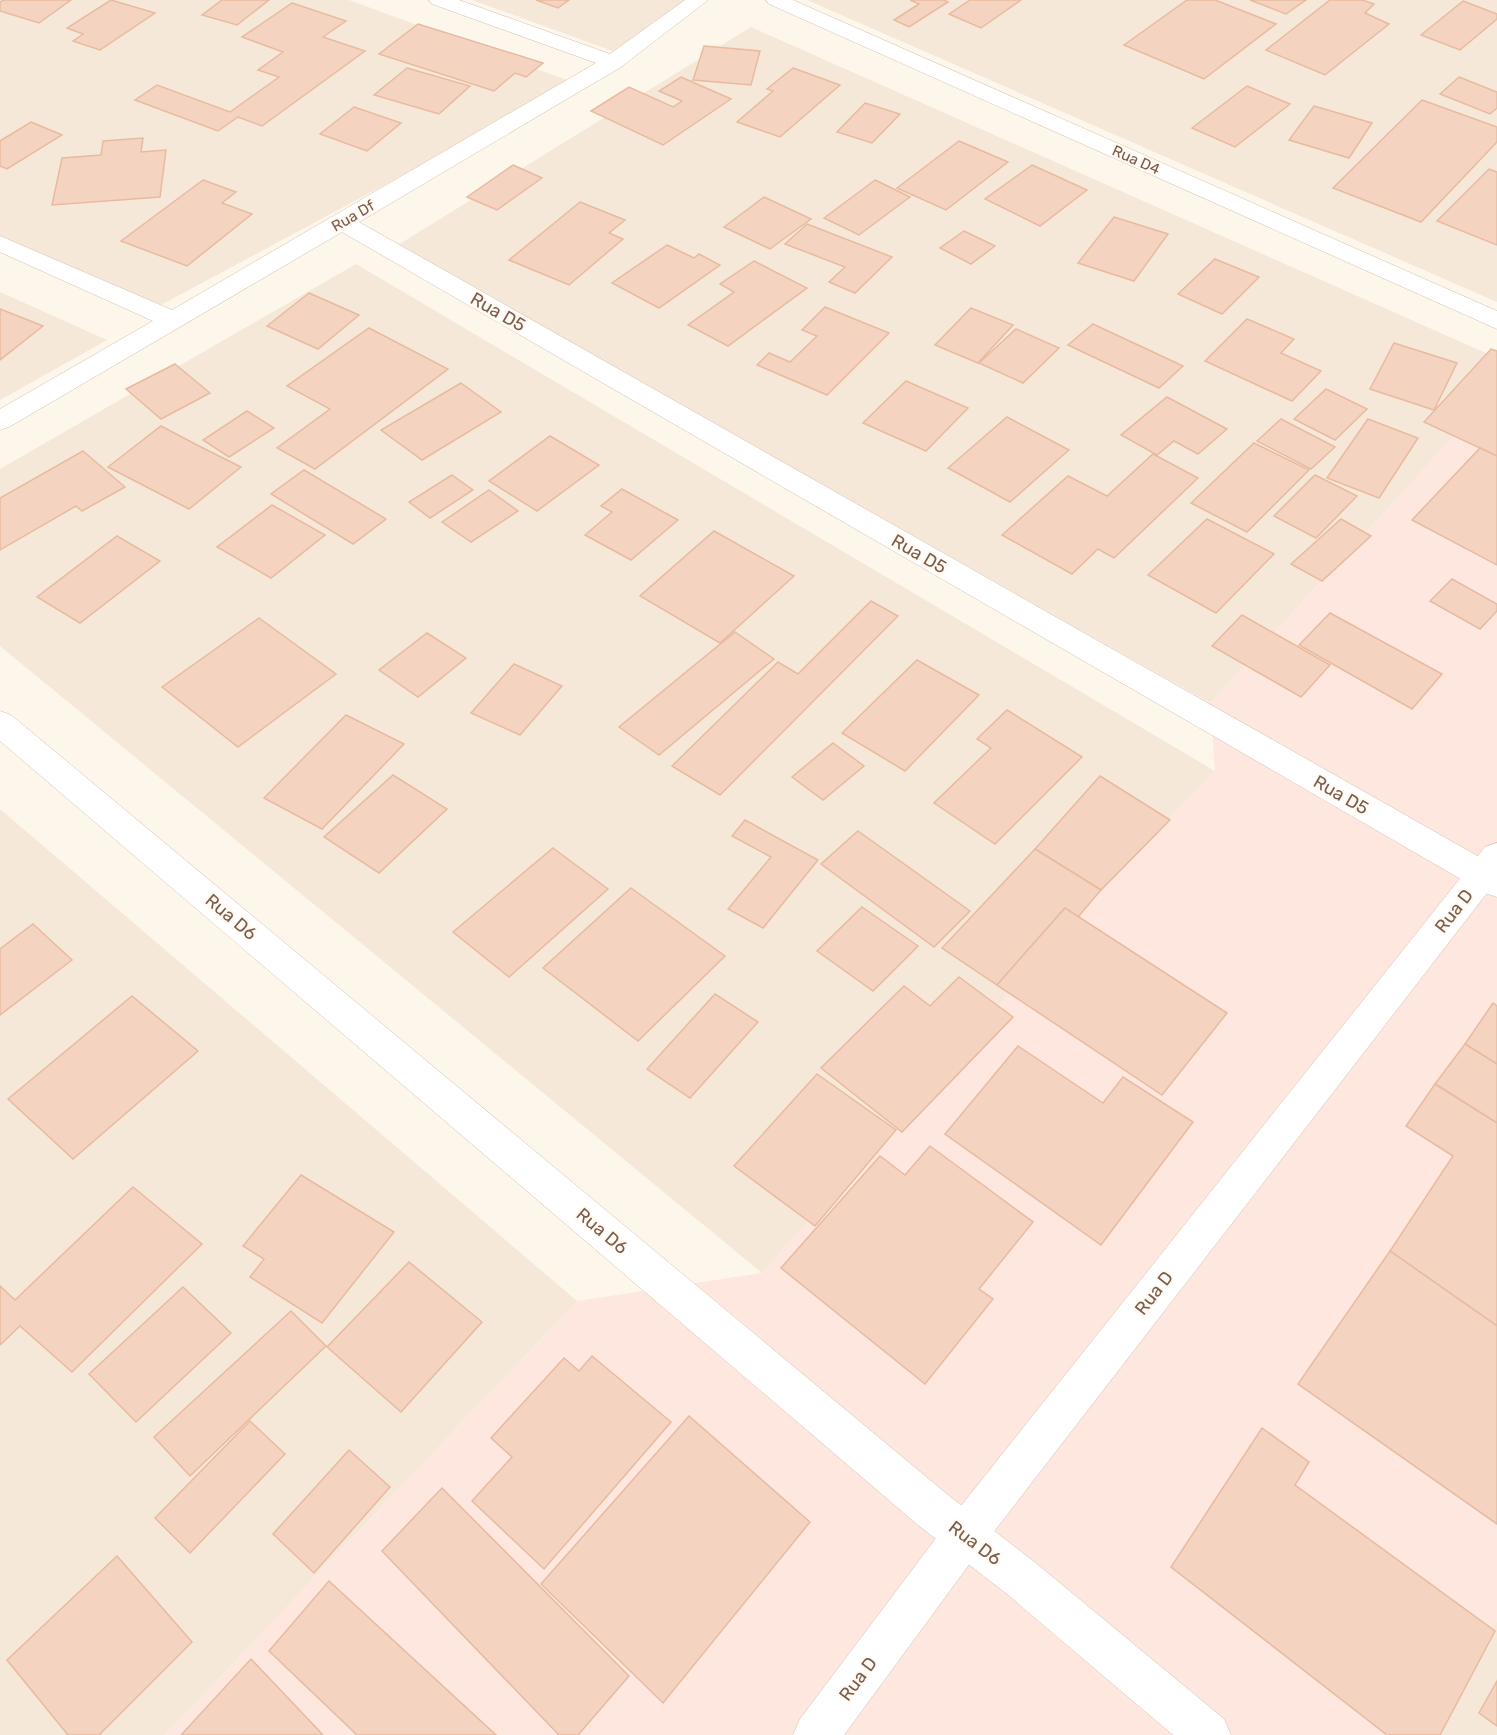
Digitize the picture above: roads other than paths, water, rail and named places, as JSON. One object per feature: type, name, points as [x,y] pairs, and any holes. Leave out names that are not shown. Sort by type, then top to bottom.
[{"type":"street","points":[[439,0],[613,62]]},
{"type":"street","name":"Rua Df","points":[[0,421],[613,62],[698,0]]},
{"type":"street","name":"Rua D4","points":[[776,0],[1497,321]]},
{"type":"street","name":"Rua D5","points":[[342,222],[1492,872]]},
{"type":"street","points":[[0,243],[172,320]]},
{"type":"street","name":"Rua D6","points":[[0,723],[964,1536],[1022,1579],[1208,1735]]},
{"type":"street","name":"Rua D","points":[[816,1735],[964,1536],[1492,872]]}]
